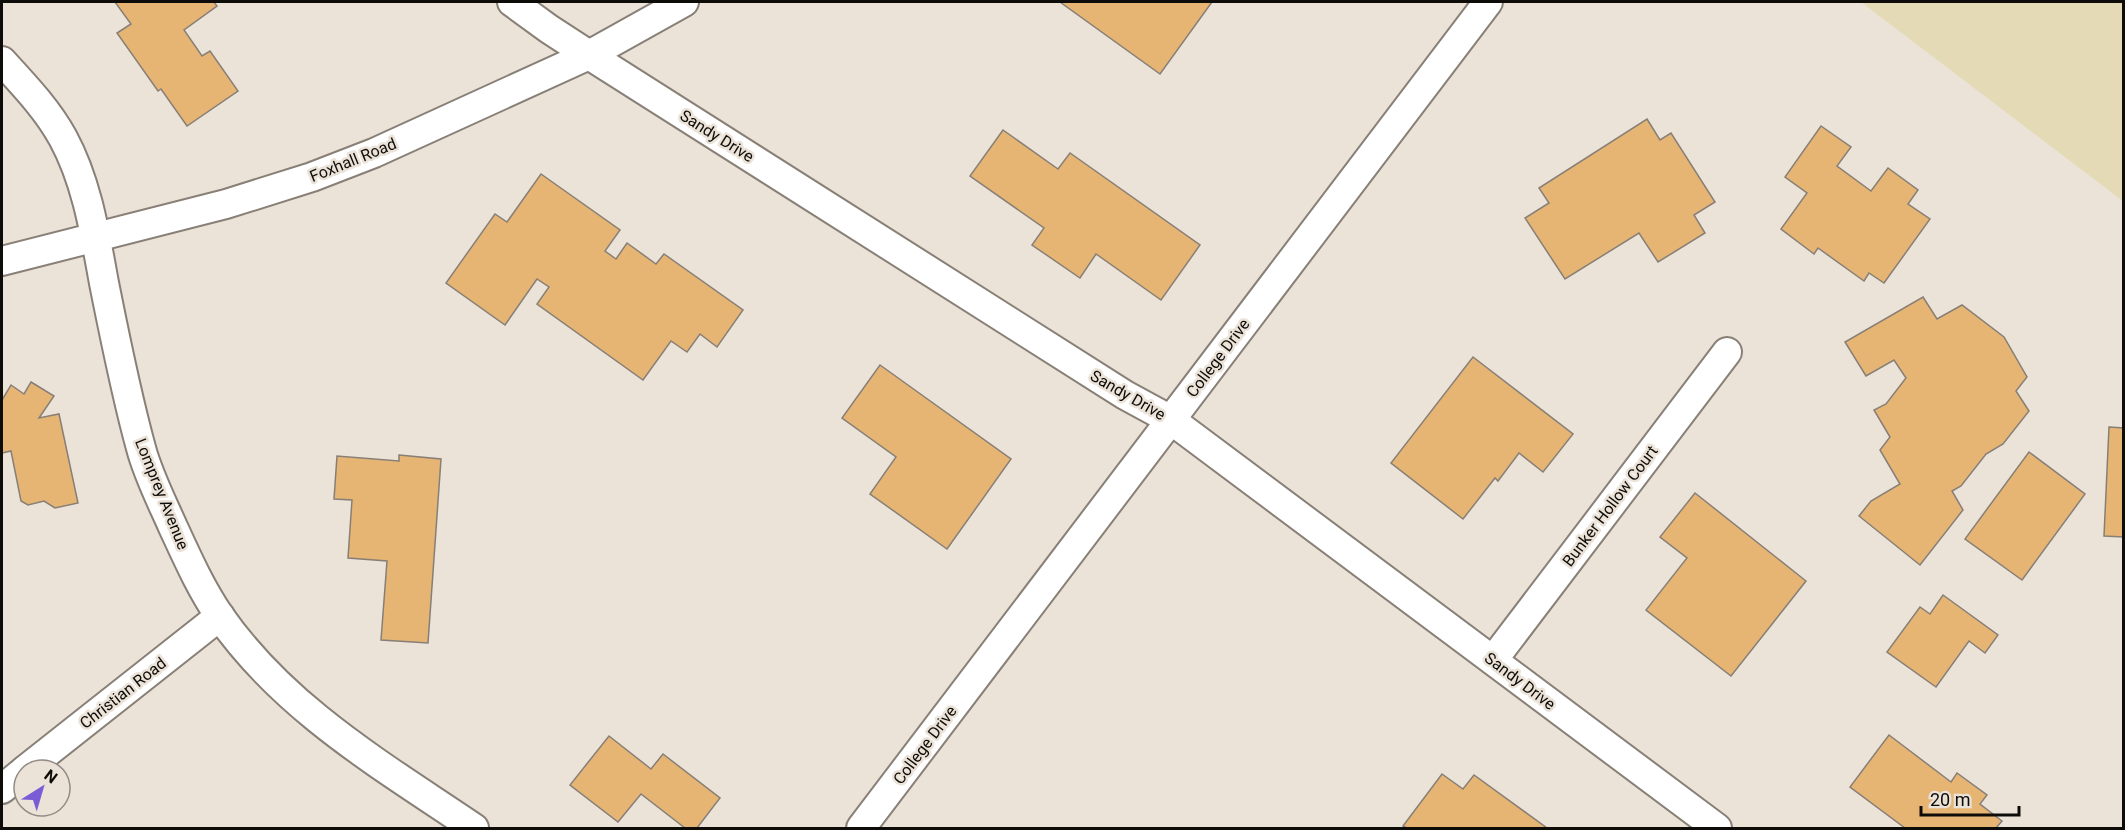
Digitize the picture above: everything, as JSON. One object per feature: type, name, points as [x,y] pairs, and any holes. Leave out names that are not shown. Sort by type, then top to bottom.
[{"type":"street","name":"Sandy Drive","points":[[512,2],[589,55],[1125,395],[1171,420],[1717,828]]},
{"type":"street","name":"Foxhall Road","points":[[2,261],[226,204],[312,177],[374,153],[589,55],[684,2]]},
{"type":"street","name":"College Drive","points":[[861,828],[1488,2]]},
{"type":"street","name":"Lomprey Avenue","points":[[2,61],[40,103],[63,138],[80,176],[96,237],[120,360],[142,451],[195,575],[220,616],[265,671],[318,721],[380,766],[442,820],[474,828]]},
{"type":"street","name":"Bunker Hollow Court","points":[[1493,660],[1727,352]]},
{"type":"street","name":"Christian Road","points":[[41,758],[220,616]]},
{"type":"sand","points":[[1861,2],[2123,2],[2123,201]]},
{"type":"building","points":[[115,2],[214,2],[217,6],[184,30],[202,56],[210,51],[238,91],[187,126],[161,89],[158,91],[117,33],[131,24]]},
{"type":"building","points":[[1060,2],[1212,2],[1160,74]]},
{"type":"building","points":[[1647,119],[1660,140],[1671,133],[1715,202],[1694,215],[1705,233],[1658,262],[1639,233],[1565,279],[1525,218],[1549,203],[1539,188]]},
{"type":"building","points":[[1821,126],[1851,147],[1837,166],[1871,191],[1888,168],[1918,190],[1908,204],[1930,219],[1884,283],[1869,273],[1864,281],[1818,248],[1814,254],[1781,229],[1807,193],[1785,177]]},
{"type":"building","points":[[1003,130],[1058,169],[1070,153],[1200,245],[1161,300],[1096,254],[1080,278],[1032,245],[1044,228],[970,176]]},
{"type":"building","points":[[541,174],[620,230],[605,251],[616,259],[627,243],[656,264],[664,254],[743,310],[717,347],[700,334],[687,352],[671,341],[643,380],[537,304],[549,287],[537,279],[505,325],[446,283],[495,214],[507,222]]},
{"type":"building","points":[[1923,297],[1937,319],[1962,305],[2004,337],[2027,377],[2016,391],[2029,411],[2003,444],[1986,454],[1961,486],[1952,491],[1963,510],[1920,565],[1859,516],[1871,501],[1900,484],[1880,450],[1890,437],[1874,410],[1886,404],[1906,378],[1894,360],[1866,376],[1845,342]]},
{"type":"building","points":[[1473,357],[1573,434],[1543,472],[1519,453],[1498,481],[1495,478],[1463,519],[1391,463]]},
{"type":"building","points":[[880,365],[1011,459],[947,549],[870,494],[896,457],[842,418]]},
{"type":"building","points":[[31,382],[54,396],[39,418],[59,414],[78,503],[55,508],[44,501],[28,505],[21,501],[11,451],[2,453],[2,400],[11,385],[24,394]]},
{"type":"building","points":[[2109,427],[2124,428],[2124,537],[2104,536]]},
{"type":"building","points":[[2029,452],[2085,494],[2022,580],[1965,539]]},
{"type":"building","points":[[399,455],[441,459],[428,643],[381,640],[387,561],[348,558],[352,500],[334,499],[337,456],[399,461]]},
{"type":"building","points":[[1695,493],[1806,581],[1731,676],[1646,610],[1687,558],[1660,537]]},
{"type":"building","points":[[1943,595],[1998,635],[1985,653],[1969,641],[1936,687],[1887,652],[1920,607],[1930,614]]},
{"type":"building","points":[[1889,735],[1951,782],[1957,773],[1987,795],[1980,804],[2002,821],[1996,828],[1905,828],[1850,787]]},
{"type":"building","points":[[609,736],[651,769],[663,754],[720,798],[697,828],[685,828],[641,794],[618,822],[570,785]]},
{"type":"building","points":[[1442,774],[1463,789],[1474,775],[1547,828],[1407,828],[1403,826]]}]
